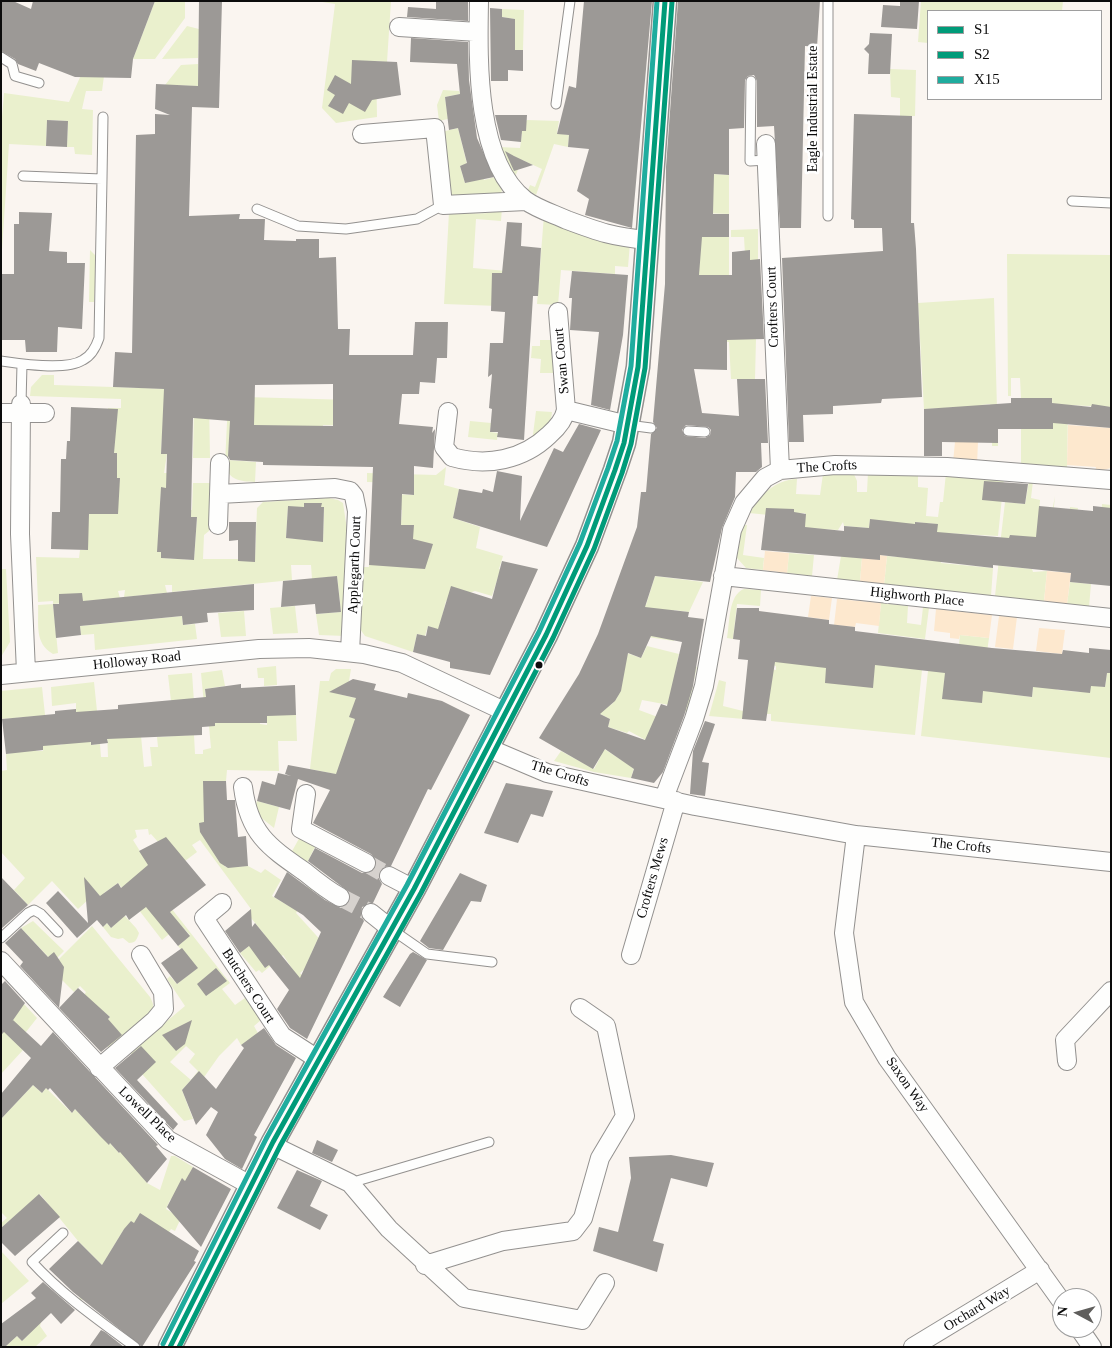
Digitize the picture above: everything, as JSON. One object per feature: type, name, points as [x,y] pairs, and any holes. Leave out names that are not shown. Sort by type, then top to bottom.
[{"type":"street","points":[[479,1],[479,69],[488,137],[505,174],[526,201]]},
{"type":"street","points":[[170,1347],[272,1145],[414,889],[488,748],[546,635],[587,546],[621,453],[638,367],[665,1]]},
{"type":"street","points":[[399,28],[478,32]]},
{"type":"street","points":[[362,134],[435,128],[443,205],[526,201],[601,234],[648,240]]},
{"type":"street","name":"Crofters Court","points":[[767,152],[780,470]]},
{"type":"street","name":"Swan Court","points":[[448,412],[444,436],[446,452],[452,457],[482,462],[510,459],[535,448],[560,424],[566,410],[558,312]]},
{"type":"street","points":[[1,413],[20,408],[46,413]]},
{"type":"street","points":[[20,408],[20,534],[26,672]]},
{"type":"street","name":"Swan Court","points":[[566,410],[628,425]]},
{"type":"street","points":[[218,525],[220,463]]},
{"type":"street","name":"The Crofts","points":[[670,800],[704,686],[732,530],[744,503],[765,478],[780,470],[806,466],[835,465],[928,466],[1111,480]]},
{"type":"street","name":"Applegarth Court","points":[[219,494],[335,488],[350,491],[354,496],[357,511],[350,652]]},
{"type":"street","name":"Highworth Place","points":[[723,576],[1111,618]]},
{"type":"street","name":"Holloway Road","points":[[1,675],[262,648],[309,648],[350,652],[412,667],[506,712]]},
{"type":"street","name":"The Crofts","points":[[488,748],[547,773],[670,800],[856,835],[1111,862]]},
{"type":"street","points":[[244,787],[248,815],[264,840],[286,859],[340,897]]},
{"type":"street","points":[[306,794],[301,829],[366,863]]},
{"type":"street","name":"Crofters Mews","points":[[631,955],[670,800]]},
{"type":"street","name":"Saxon Way","points":[[856,835],[844,933],[854,1002],[887,1058],[1052,1288]]},
{"type":"street","points":[[389,876],[414,889]]},
{"type":"street","name":"Butchers Court","points":[[222,903],[204,918],[282,1036],[319,1060]]},
{"type":"street","points":[[371,913],[391,929]]},
{"type":"street","points":[[98,1068],[155,1020],[164,1009],[162,992],[141,955]]},
{"type":"street","name":"Lowell Place","points":[[1,962],[98,1068],[168,1140],[252,1186]]},
{"type":"street","points":[[1067,1061],[1066,1040],[1111,992]]},
{"type":"street","points":[[425,1264],[503,1241],[573,1231],[583,1218],[600,1158],[625,1116],[606,1026],[580,1008]]},
{"type":"street","points":[[272,1145],[350,1183],[389,1229],[464,1298],[582,1320],[605,1283]]},
{"type":"street","name":"Orchard Way","points":[[913,1347],[1040,1270]]},
{"type":"lane","points":[[556,104],[570,1]]},
{"type":"lane","name":"Eagle Industrial Estate","points":[[828,1],[828,216]]},
{"type":"lane","points":[[1,57],[12,64],[15,76],[40,82]]},
{"type":"lane","points":[[751,81],[750,161],[767,152]]},
{"type":"lane","points":[[1,361],[22,364],[78,364],[91,354],[100,338],[103,117]]},
{"type":"lane","points":[[23,176],[102,179]]},
{"type":"lane","points":[[1072,200],[1111,202]]},
{"type":"lane","points":[[257,209],[298,226],[346,228],[417,219],[443,205]]},
{"type":"lane","points":[[20,408],[22,364]]},
{"type":"lane","points":[[628,425],[651,428]]},
{"type":"lane","points":[[688,431],[705,432]]},
{"type":"lane","points":[[1,938],[28,913],[34,910],[41,914],[58,932]]},
{"type":"lane","points":[[391,929],[427,954],[492,962]]},
{"type":"lane","points":[[350,1183],[489,1142]]},
{"type":"lane","points":[[63,1233],[32,1262],[45,1277],[86,1311],[136,1347]]},
{"type":"green space","points":[[114,1],[102,91],[86,91],[82,109],[93,110],[92,155],[75,154],[74,147],[67,147],[68,121],[47,120],[46,146],[9,144],[1,265],[1,129],[4,93],[69,102]]},
{"type":"green space","points":[[155,1],[185,1],[185,18],[155,59],[133,59]]},
{"type":"green space","points":[[316,1],[391,1],[387,62],[376,61],[377,117],[336,123],[322,108],[335,4]]},
{"type":"green space","points":[[921,1],[1063,1],[1062,10],[927,10],[927,43],[918,42]]},
{"type":"green space","points":[[502,9],[524,10],[523,50],[506,51],[515,42],[515,19],[502,17]]},
{"type":"green space","points":[[187,26],[199,29],[198,58],[162,59]]},
{"type":"green space","points":[[198,64],[198,86],[165,85],[181,65]]},
{"type":"green space","points":[[890,69],[916,70],[915,116],[900,116],[900,98],[891,97]]},
{"type":"green space","points":[[443,90],[459,91],[460,94],[445,97],[448,119],[439,121],[437,105]]},
{"type":"green space","points":[[527,120],[559,121],[557,133],[569,135],[568,147],[554,144],[536,195],[528,190],[530,185],[535,187],[542,169],[522,160],[515,177],[499,147],[520,148],[522,134],[516,134]]},
{"type":"green space","points":[[458,128],[467,164],[460,166],[465,183],[476,180],[483,175],[484,180],[495,177],[503,184],[501,195],[457,200],[448,191],[441,132]]},
{"type":"green space","points":[[697,173],[729,175],[729,214],[702,213]]},
{"type":"green space","points":[[502,208],[501,221],[476,219],[473,268],[518,272],[498,306],[444,304],[449,212],[485,213],[498,211]]},
{"type":"green space","points":[[544,215],[583,236],[630,243],[628,267],[615,266],[615,274],[561,270],[558,305],[537,304]]},
{"type":"green space","points":[[758,229],[758,272],[746,272],[744,237],[731,237],[731,230]]},
{"type":"green space","points":[[690,237],[729,237],[729,284],[698,281]]},
{"type":"green space","points":[[90,250],[97,257],[94,302],[89,302]]},
{"type":"green space","points":[[1007,254],[1111,255],[1111,407],[1068,405],[1067,472],[1021,467],[1021,429],[1053,429],[1052,398],[1021,398],[1020,378],[1011,378],[1011,396],[1008,396]]},
{"type":"green space","points":[[994,298],[998,446],[992,446],[992,411],[990,404],[981,405],[981,411],[967,407],[924,409],[918,303]]},
{"type":"green space","points":[[711,300],[756,339],[755,379],[731,379],[729,342],[720,341]]},
{"type":"green space","points":[[540,340],[552,340],[555,373],[540,373],[541,359],[531,358],[532,346],[540,346]]},
{"type":"green space","points":[[42,375],[54,375],[54,385],[201,390],[210,396],[387,401],[356,426],[323,425],[322,433],[230,430],[228,460],[256,462],[255,482],[232,477],[225,464],[228,401],[209,400],[210,458],[193,458],[194,405],[162,436],[161,453],[167,454],[164,473],[168,473],[168,488],[161,488],[160,507],[192,510],[193,483],[210,483],[209,531],[204,535],[203,559],[255,559],[257,508],[263,502],[329,498],[343,503],[348,536],[345,636],[319,635],[316,614],[341,612],[337,576],[312,579],[311,565],[291,565],[292,580],[172,592],[172,585],[165,585],[167,593],[124,597],[125,590],[118,591],[120,598],[53,604],[53,601],[38,602],[36,557],[79,558],[80,550],[88,550],[88,542],[75,541],[100,460],[117,461],[117,453],[96,452],[95,408],[98,408],[98,413],[108,413],[108,408],[121,408],[121,399],[30,396],[31,387]],"holes":[[[304,503],[321,504],[321,507],[324,508],[323,541],[286,538],[288,507],[304,507]],[[197,517],[194,560],[161,558],[161,552]]]},
{"type":"green space","points":[[536,411],[552,412],[549,424],[542,434],[523,450],[524,443],[532,442]]},
{"type":"green space","points":[[470,421],[491,423],[490,432],[498,433],[497,440],[468,437]]},
{"type":"green space","points":[[446,467],[444,485],[459,489],[453,518],[480,527],[476,548],[503,556],[499,569],[512,573],[510,577],[499,574],[492,596],[475,591],[446,601],[442,617],[474,629],[457,637],[428,626],[425,636],[417,634],[413,652],[365,636],[360,629],[363,567],[369,567],[413,525],[397,525],[401,523],[402,510],[391,510],[392,494],[414,495],[414,483],[367,482],[367,473],[436,475]]},
{"type":"green space","points":[[918,471],[918,487],[928,488],[926,516],[938,517],[940,502],[943,502],[946,473],[1004,478],[998,536],[944,533],[941,563],[993,568],[991,596],[884,585],[887,556],[933,560],[936,524],[915,522],[914,533],[870,519],[869,528],[844,526],[843,522],[838,530],[804,528],[805,513],[769,515],[749,513],[758,500],[775,485],[789,480],[797,479],[796,494],[820,495],[823,474],[853,472],[857,481],[857,492],[867,492],[868,472]]},
{"type":"green space","points":[[1029,481],[1033,481],[1031,498],[1040,500],[1039,515],[1051,517],[1055,496],[1052,526],[1068,528],[1070,507],[1078,508],[1077,515],[1101,520],[1102,504],[1111,505],[1111,546],[1009,541],[1000,545],[1005,502],[1025,504]]},
{"type":"green space","points":[[743,525],[747,525],[743,555],[764,558],[763,570],[746,568],[737,558],[737,549]]},
{"type":"green space","points":[[789,553],[814,555],[812,576],[787,573]]},
{"type":"green space","points":[[841,556],[862,558],[860,582],[837,580]]},
{"type":"green space","points":[[999,559],[1002,566],[1032,569],[1033,572],[1047,571],[1044,601],[995,596]]},
{"type":"green space","points":[[1,569],[6,569],[10,642],[1,657]]},
{"type":"green space","points":[[655,576],[703,582],[689,612],[674,610],[676,626],[674,641],[641,636],[632,607],[634,602],[646,605]]},
{"type":"green space","points":[[1070,582],[1091,584],[1089,607],[1067,604]]},
{"type":"green space","points":[[744,589],[761,590],[760,606],[737,604],[733,639],[727,638],[732,603],[739,592]]},
{"type":"green space","points":[[881,603],[908,606],[907,623],[921,625],[923,607],[929,608],[925,639],[878,633]]},
{"type":"green space","points":[[53,604],[58,653],[53,654],[47,650],[40,639],[38,605]]},
{"type":"green space","points":[[295,606],[298,633],[273,634],[270,608]]},
{"type":"green space","points":[[244,611],[246,636],[221,637],[218,613]]},
{"type":"green space","points":[[182,616],[183,625],[195,624],[197,639],[95,650],[94,634],[81,635],[80,626]]},
{"type":"green space","points":[[960,635],[989,638],[986,659],[1010,680],[1009,694],[1032,697],[1034,675],[1058,690],[1079,692],[1080,682],[1105,687],[1107,673],[1111,673],[1111,758],[921,736],[928,671],[959,644]]},
{"type":"green space","points":[[647,646],[679,654],[677,662],[697,667],[694,680],[675,675],[674,682],[693,687],[687,712],[669,705],[642,700],[639,710],[663,719],[653,744],[629,731],[627,733],[608,727],[610,719],[598,713],[612,704],[617,698],[624,652],[641,658]]},
{"type":"green space","points":[[874,655],[922,670],[915,735],[771,721],[771,714],[762,714],[748,665],[776,670],[776,666],[753,662]]},
{"type":"green space","points":[[276,666],[277,685],[264,686],[264,678],[258,678],[257,668]]},
{"type":"green space","points":[[336,669],[351,669],[348,687],[339,694],[372,702],[369,781],[310,769],[320,681],[329,681],[331,673]]},
{"type":"green space","points":[[222,670],[225,686],[205,689],[208,715],[205,715],[201,673]]},
{"type":"green space","points":[[192,673],[195,716],[171,701],[168,675]]},
{"type":"green space","points":[[719,680],[726,682],[723,706],[743,711],[744,719],[709,716]]},
{"type":"green space","points":[[94,682],[97,711],[76,713],[76,703],[52,706],[51,687]]},
{"type":"green space","points":[[42,687],[47,733],[39,716],[1,719],[1,691]]},
{"type":"green space","points":[[259,713],[260,724],[267,725],[267,715],[296,715],[297,741],[278,741],[279,771],[227,770],[226,781],[203,782],[223,838],[225,867],[248,866],[261,873],[265,869],[281,880],[272,896],[289,906],[303,897],[308,887],[313,889],[296,913],[325,945],[317,941],[311,954],[312,963],[300,973],[310,984],[307,991],[283,955],[262,973],[259,970],[256,972],[240,953],[264,934],[247,913],[251,909],[200,840],[192,845],[197,852],[153,885],[230,983],[222,989],[235,1005],[245,998],[261,1020],[254,1026],[259,1035],[241,1045],[237,1038],[219,1056],[202,1080],[191,1080],[182,1090],[193,1119],[184,1121],[134,1065],[137,1062],[130,1052],[185,1006],[167,979],[170,976],[177,984],[197,968],[178,946],[190,935],[180,925],[162,940],[118,883],[104,893],[139,933],[136,940],[131,943],[123,938],[111,937],[103,927],[107,923],[111,928],[120,920],[92,887],[88,885],[90,898],[78,909],[52,881],[28,905],[14,890],[25,878],[1,852],[1,771],[7,770],[6,754],[12,753],[11,745],[35,743],[36,751],[43,751],[42,740],[57,738],[58,745],[64,744],[64,738],[90,735],[91,745],[100,744],[101,757],[108,757],[107,731],[141,736],[144,767],[152,766],[150,747],[158,747],[157,737],[194,735],[195,754],[203,754],[203,750],[211,748],[209,726],[215,726],[214,714]],"holes":[[[148,829],[149,835],[151,834],[159,843],[143,856],[133,840],[137,837],[135,830]],[[186,1046],[195,1054],[189,1062],[198,1071],[191,1080],[170,1062]]]},
{"type":"green space","points":[[579,740],[595,743],[634,768],[631,778],[594,772],[554,761],[561,751],[594,769],[601,756]]},
{"type":"green space","points":[[257,801],[279,807],[274,828],[254,812]]},
{"type":"green space","points":[[301,835],[317,843],[305,864],[291,853]]},
{"type":"green space","points":[[33,921],[64,951],[53,962],[21,928]]},
{"type":"green space","points":[[92,926],[150,997],[153,1004],[149,1014],[108,1048],[103,1024],[110,1017],[84,995],[86,992],[80,986],[74,992],[58,976],[48,970]]},
{"type":"green space","points":[[24,1004],[37,1018],[26,1032],[23,1050],[1,1074],[1,1035]]},
{"type":"green space","points":[[33,1085],[42,1093],[46,1088],[72,1113],[75,1109],[119,1153],[122,1150],[147,1183],[160,1190],[171,1156],[175,1156],[193,1167],[189,1175],[204,1184],[170,1200],[166,1209],[181,1218],[175,1231],[171,1229],[164,1240],[92,1289],[83,1300],[78,1299],[108,1271],[78,1241],[40,1194],[1,1228],[1,1223],[7,1218],[1,1212],[1,1119]],"holes":[[[124,1229],[116,1270],[104,1262]]]},
{"type":"green space","points":[[1,1251],[29,1281],[1,1304]]},
{"type":"green space","points":[[43,1316],[40,1326],[47,1336],[35,1347],[5,1347],[17,1336],[22,1341],[31,1332],[29,1329]]},
{"type":"sand","points":[[1068,425],[1111,428],[1111,468],[1095,472],[1096,467],[1067,465]]},
{"type":"sand","points":[[955,442],[978,442],[977,464],[953,462]]},
{"type":"sand","points":[[765,551],[789,553],[787,573],[763,570]]},
{"type":"sand","points":[[880,555],[887,556],[884,585],[860,582],[862,558]]},
{"type":"sand","points":[[1047,571],[1071,573],[1067,604],[1044,602]]},
{"type":"sand","points":[[811,596],[832,598],[829,620],[808,617]]},
{"type":"sand","points":[[837,599],[881,603],[879,626],[856,623],[855,627],[834,625]]},
{"type":"sand","points":[[936,609],[992,615],[989,638],[960,635],[959,639],[950,638],[950,633],[934,631]]},
{"type":"sand","points":[[999,616],[1017,617],[1013,649],[995,647]]},
{"type":"sand","points":[[1039,628],[1065,630],[1062,654],[1036,651]]},
{"type":"building","points":[[1,1],[13,1],[31,9],[33,1],[155,1],[133,59],[131,78],[75,77],[39,63],[36,71],[18,64],[15,59],[1,51]]},
{"type":"building","points":[[199,1],[222,1],[219,108],[192,107],[189,216],[240,214],[239,219],[265,219],[264,240],[296,241],[296,239],[319,239],[319,258],[336,257],[338,329],[350,329],[349,355],[413,355],[415,322],[448,322],[447,358],[437,358],[435,383],[420,382],[419,394],[402,394],[399,424],[433,427],[432,433],[435,429],[433,468],[414,466],[414,495],[402,494],[401,525],[414,525],[413,539],[433,544],[425,569],[369,565],[373,467],[263,465],[263,462],[230,460],[228,456],[230,421],[193,418],[191,517],[197,517],[194,560],[161,558],[161,552],[157,552],[161,487],[166,488],[167,454],[161,454],[164,389],[113,387],[115,352],[132,353],[136,135],[155,134],[155,114],[170,115],[155,109],[156,84],[198,86]],"holes":[[[333,384],[333,426],[254,425],[255,385]]]},
{"type":"building","points":[[436,1],[468,1],[468,21],[407,17],[408,7],[436,9]]},
{"type":"building","points":[[584,1],[652,1],[632,228],[585,215],[589,199],[577,191],[589,149],[568,147],[569,135],[557,134],[569,86],[576,88]]},
{"type":"building","points":[[678,1],[820,1],[817,47],[805,46],[801,228],[780,228],[774,126],[757,127],[757,81],[754,75],[748,76],[745,80],[744,128],[729,129],[729,175],[714,174],[713,214],[729,214],[729,237],[702,237],[699,275],[732,275],[732,252],[750,250],[750,260],[760,259],[764,339],[727,340],[727,370],[694,369],[702,413],[739,416],[737,379],[765,379],[768,443],[761,443],[762,467],[756,472],[736,472],[735,497],[722,528],[710,582],[655,576],[645,607],[689,612],[688,617],[704,619],[693,686],[684,716],[663,772],[654,783],[631,778],[634,769],[605,749],[593,769],[539,738],[579,674],[598,634],[637,527],[641,492],[646,492],[651,434],[657,428],[653,422],[665,284],[666,167]],"holes":[[[686,425],[708,427],[711,430],[710,435],[705,438],[685,436],[682,430]],[[651,636],[682,642],[667,706],[661,704],[645,740],[608,727],[610,719],[600,714],[615,701],[621,691],[628,653],[641,658]]]},
{"type":"building","points":[[900,1],[919,1],[917,29],[881,27],[883,5],[900,6]]},
{"type":"building","points":[[490,8],[502,9],[502,17],[515,19],[515,50],[523,50],[523,71],[508,70],[508,81],[491,81]]},
{"type":"building","points":[[870,33],[892,34],[890,74],[868,74],[869,54],[864,49],[869,44]]},
{"type":"building","points":[[411,38],[468,42],[469,80],[477,138],[494,177],[465,183],[460,166],[467,163],[458,128],[449,130],[445,97],[460,94],[457,64],[410,62]]},
{"type":"building","points":[[352,60],[397,62],[401,95],[372,100],[365,112],[349,103],[343,114],[328,106],[335,95],[327,90],[335,75],[351,84]]},
{"type":"building","points":[[854,114],[912,116],[911,223],[914,223],[916,249],[922,397],[882,399],[881,403],[833,406],[833,414],[803,415],[804,442],[789,442],[782,258],[883,251],[882,228],[854,228],[854,220],[851,219]]},
{"type":"building","points":[[495,115],[527,115],[526,131],[522,131],[521,142],[501,140]]},
{"type":"building","points":[[47,120],[68,121],[67,147],[46,146]]},
{"type":"building","points":[[505,151],[514,156],[533,165],[514,171]]},
{"type":"building","points":[[19,212],[52,213],[49,251],[67,252],[67,263],[85,263],[82,329],[58,327],[57,352],[26,352],[25,340],[1,340],[1,274],[14,274],[14,224],[19,224]]},
{"type":"building","points":[[507,222],[522,223],[521,246],[541,248],[538,296],[533,296],[524,440],[497,437],[498,432],[490,432],[492,409],[489,408],[492,374],[488,377],[490,343],[503,343],[505,312],[491,311],[492,273],[502,273]]},
{"type":"building","points":[[572,271],[628,275],[623,335],[610,410],[591,405],[599,332],[570,330],[572,298],[569,298]]},
{"type":"building","points":[[1011,398],[1052,398],[1052,403],[1091,407],[1092,404],[1111,407],[1111,428],[1053,423],[1053,429],[998,429],[998,443],[942,442],[942,456],[924,456],[924,409],[1011,403]]},
{"type":"building","points":[[71,407],[118,409],[114,453],[117,453],[117,478],[120,478],[118,514],[89,514],[88,550],[51,549],[52,512],[60,512],[61,459],[66,459],[67,441],[70,441]]},
{"type":"building","points":[[579,424],[601,430],[547,547],[453,518],[459,489],[482,493],[483,489],[493,492],[497,471],[522,476],[520,521],[554,448],[563,452]]},
{"type":"building","points":[[984,481],[1028,484],[1025,504],[982,500]]},
{"type":"building","points":[[304,503],[322,503],[321,507],[324,507],[323,542],[286,538],[288,506],[304,507]]},
{"type":"building","points":[[1039,506],[1093,511],[1093,506],[1111,508],[1111,586],[1070,582],[1071,573],[993,565],[993,568],[880,555],[880,560],[761,550],[766,508],[794,509],[794,512],[806,514],[805,527],[844,531],[844,526],[869,528],[870,519],[915,524],[915,522],[938,524],[937,532],[1009,538],[1010,535],[1036,537]]},
{"type":"building","points":[[229,522],[256,522],[255,562],[238,561],[238,540],[229,541]]},
{"type":"building","points":[[502,561],[538,569],[490,675],[450,668],[450,662],[413,652],[417,634],[426,636],[428,626],[438,629],[451,586],[492,599]]},
{"type":"building","points":[[337,576],[341,612],[316,614],[315,604],[281,607],[283,581]]},
{"type":"building","points":[[254,584],[254,610],[207,613],[208,622],[183,625],[182,616],[80,626],[81,635],[56,638],[53,604],[59,604],[59,594],[82,593],[83,601]]},
{"type":"building","points":[[737,608],[759,608],[759,611],[829,620],[829,624],[855,627],[855,631],[992,648],[1062,654],[1063,650],[1089,653],[1089,648],[1111,650],[1111,673],[1107,673],[1105,687],[1091,686],[1090,693],[1033,687],[1032,697],[983,691],[982,703],[942,699],[945,673],[875,665],[873,688],[825,683],[826,668],[775,662],[766,721],[742,719],[748,660],[738,659],[740,640],[733,639]]},
{"type":"building","points":[[353,679],[376,684],[374,690],[407,698],[408,693],[442,701],[470,715],[431,790],[428,789],[391,866],[384,867],[379,872],[378,877],[382,884],[373,903],[362,907],[361,916],[364,921],[307,1039],[290,1028],[277,1009],[289,990],[269,965],[265,968],[249,946],[240,953],[225,931],[251,909],[252,927],[255,923],[300,978],[321,932],[303,915],[274,897],[287,872],[325,900],[341,908],[349,903],[349,892],[308,861],[315,848],[362,873],[371,872],[376,867],[377,862],[371,854],[313,823],[330,790],[298,779],[290,810],[257,801],[262,781],[275,785],[278,773],[291,776],[285,774],[288,765],[336,774],[355,719],[349,717],[356,698],[329,692]]},
{"type":"building","points":[[241,684],[241,688],[295,685],[296,715],[267,716],[267,723],[215,723],[215,726],[202,727],[202,735],[107,739],[108,743],[91,745],[91,742],[43,746],[43,750],[6,754],[2,719],[55,714],[55,711],[76,709],[76,712],[118,709],[118,705],[206,697],[205,689]]},
{"type":"building","points":[[705,721],[715,724],[702,762],[709,763],[705,796],[690,794],[693,751]]},
{"type":"building","points":[[203,781],[226,781],[227,800],[235,800],[238,837],[246,836],[248,866],[228,868],[220,863],[200,832],[199,823],[204,822]]},
{"type":"building","points":[[506,783],[553,791],[543,817],[531,814],[518,843],[484,833]]},
{"type":"building","points":[[166,837],[206,885],[170,912],[190,936],[178,946],[146,907],[129,920],[126,915],[111,928],[107,923],[103,927],[97,920],[77,938],[46,903],[58,891],[88,923],[84,877],[100,896],[118,883],[121,888],[148,865],[139,851]]},
{"type":"building","points":[[460,873],[487,885],[481,902],[471,901],[443,950],[429,948],[420,941]]},
{"type":"building","points":[[1,877],[28,905],[1,929]]},
{"type":"building","points":[[21,928],[48,957],[54,952],[64,967],[59,1008],[20,966],[23,962],[5,943]]},
{"type":"building","points":[[182,948],[198,968],[177,984],[161,963]]},
{"type":"building","points":[[413,952],[427,960],[400,1007],[383,997]]},
{"type":"building","points":[[216,968],[227,981],[206,996],[197,984]]},
{"type":"building","points":[[5,981],[25,1003],[13,1020],[41,1046],[53,1032],[158,1145],[156,1146],[167,1159],[147,1183],[120,1152],[110,1143],[109,1145],[75,1109],[72,1113],[50,1088],[48,1090],[46,1088],[42,1093],[33,1085],[1,1119],[1,1094],[31,1058],[4,1032],[1,1035],[1,985]]},
{"type":"building","points":[[78,988],[110,1017],[108,1019],[122,1035],[101,1052],[59,1008]]},
{"type":"building","points":[[192,1020],[185,1044],[176,1051],[162,1035]]},
{"type":"building","points":[[264,1028],[276,1045],[296,1058],[254,1135],[257,1137],[242,1169],[225,1159],[206,1135],[218,1112],[211,1107],[196,1125],[182,1090],[199,1071],[216,1089],[244,1048],[241,1045]]},
{"type":"building","points":[[141,1046],[156,1062],[137,1080],[178,1124],[173,1130],[115,1068]]},
{"type":"building","points":[[317,1140],[338,1150],[332,1162],[312,1153]]},
{"type":"building","points":[[671,1155],[714,1163],[707,1187],[671,1178],[653,1241],[664,1244],[657,1272],[593,1251],[599,1227],[618,1232],[631,1178],[629,1157]]},
{"type":"building","points":[[193,1167],[231,1189],[201,1247],[167,1207],[182,1178],[185,1181]]},
{"type":"building","points":[[297,1170],[322,1181],[310,1206],[328,1215],[320,1230],[277,1208]]},
{"type":"building","points":[[39,1194],[60,1217],[15,1256],[1,1242],[1,1228]]},
{"type":"building","points":[[140,1213],[199,1251],[194,1261],[196,1262],[142,1347],[73,1292],[49,1269],[78,1241],[102,1265],[124,1229],[131,1221],[134,1223]]},
{"type":"building","points":[[43,1282],[75,1310],[61,1324],[51,1313],[22,1341],[17,1336],[5,1347],[1,1347],[1,1324],[36,1298],[31,1293]]},
{"type":"building","points":[[101,1330],[105,1332],[124,1347],[89,1347]]},
{"type":"tunnel","points":[[366,863],[389,876]]},
{"type":"tunnel","points":[[340,897],[371,913]]},
{"type":"transit line","name":"X15","points":[[163,1344],[266,1139],[407,885],[539,632],[580,543],[608,468],[617,441],[631,366],[657,1]]},
{"type":"transit line","name":"S1","points":[[170,1347],[273,1142],[414,889],[546,635],[587,546],[615,470],[624,443],[638,367],[665,1]]},
{"type":"transit line","name":"S2","points":[[179,1347],[280,1146],[421,893],[553,638],[594,549],[622,473],[631,444],[645,368],[672,2]]}]
